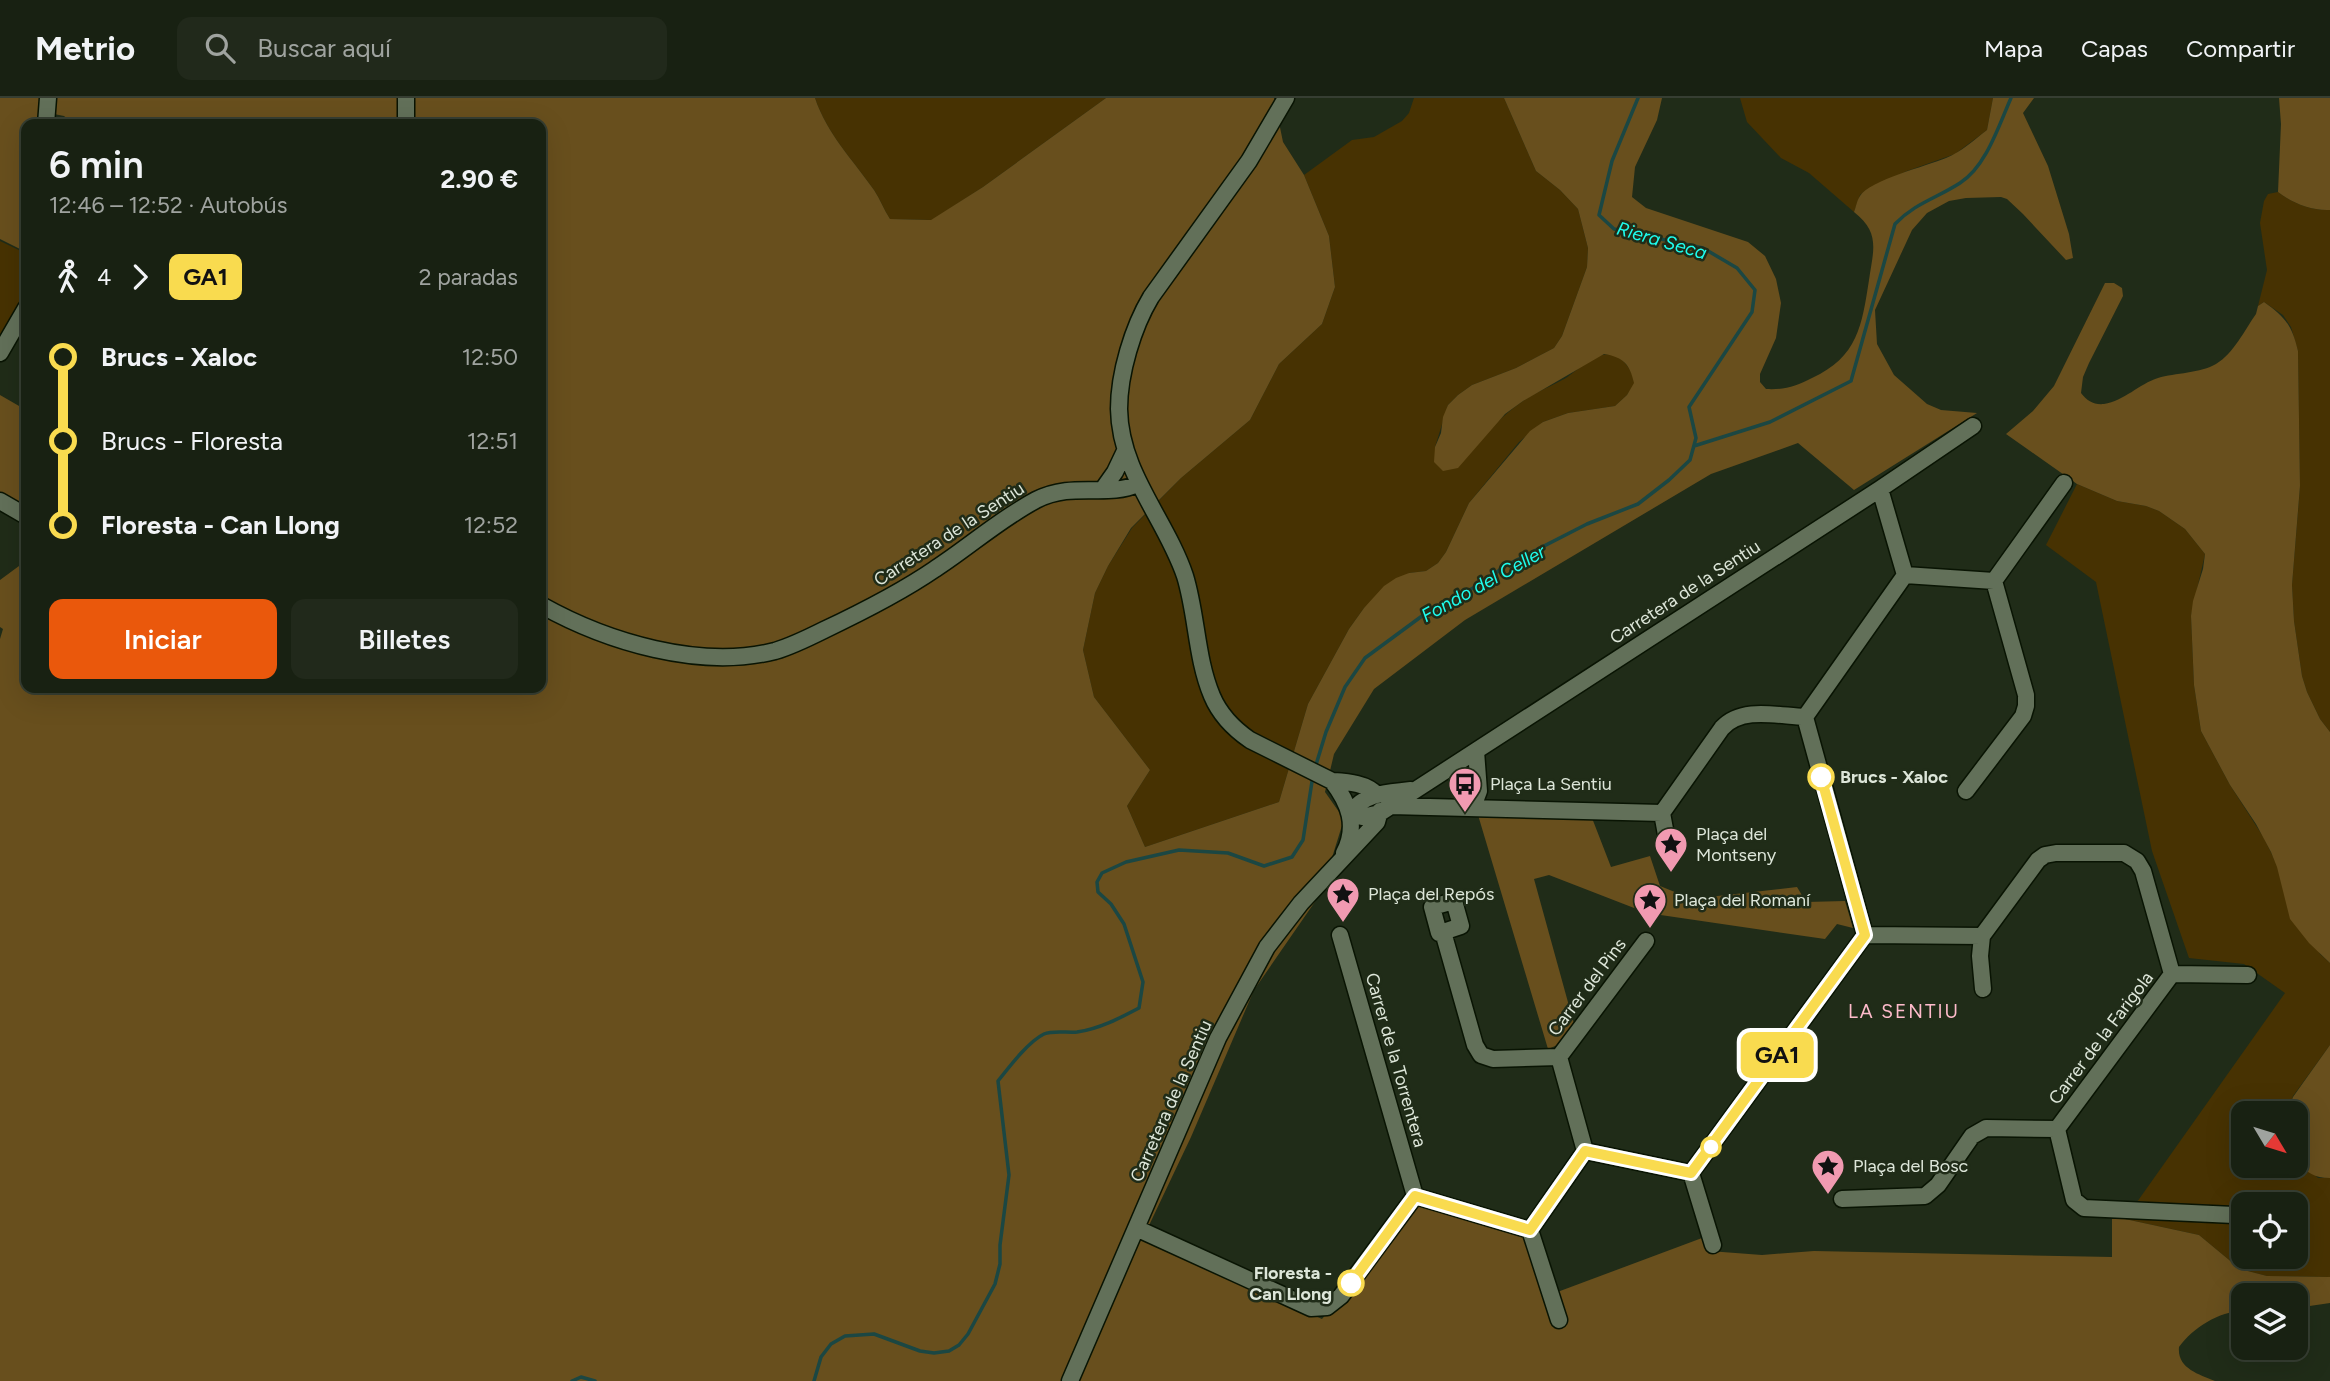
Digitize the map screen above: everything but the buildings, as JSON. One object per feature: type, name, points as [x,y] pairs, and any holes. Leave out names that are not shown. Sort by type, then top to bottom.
[{"type":"street","points":[[46,119],[48,98]]},
{"type":"street","points":[[406,98],[406,119]]},
{"type":"street","points":[[1286,98],[1249,161],[1151,297],[1141,315],[1122,384],[1119,408],[1125,451],[1186,580],[1199,654],[1219,710],[1238,732],[1294,763],[1328,779],[1368,787],[1377,794],[1383,813]]},
{"type":"street","points":[[0,353],[21,317]]},
{"type":"street","name":"Carretera de la Sentiu","points":[[1070,1381],[1218,1038],[1267,947],[1301,903],[1383,813],[1973,426]]},
{"type":"street","points":[[1103,489],[1125,451]]},
{"type":"street","name":"Carretera de la Sentiu","points":[[546,607],[605,634],[681,654],[716,657],[772,651],[787,647],[866,611],[936,569],[1020,508],[1041,498],[1061,490],[1122,490],[1136,479]]},
{"type":"street","points":[[1994,581],[2064,483]]},
{"type":"street","name":"Carretera de la Sentiu","points":[[1103,489],[1153,512]]},
{"type":"street","points":[[1880,489],[1905,575]]},
{"type":"street","points":[[0,500],[21,513]]},
{"type":"street","points":[[1905,575],[1994,581]]},
{"type":"street","points":[[1805,717],[1905,575]]},
{"type":"street","points":[[1966,791],[2020,720],[2026,706],[2026,695],[1994,581]]},
{"type":"street","points":[[1669,851],[1662,813],[1722,728],[1733,718],[1749,715],[1805,717]]},
{"type":"street","points":[[1805,717],[1865,935]]},
{"type":"street","points":[[1473,807],[1479,791],[1476,751]]},
{"type":"street","points":[[1328,779],[1356,806],[1362,817],[1412,807],[1662,813]]},
{"type":"street","points":[[1342,858],[1350,837],[1356,806],[1377,794],[1417,789]]},
{"type":"street","points":[[1479,791],[1498,808]]},
{"type":"street","points":[[1983,989],[1980,956],[1982,936],[2039,860],[2045,855],[2056,853],[2124,853],[2137,861],[2143,871],[2172,974],[2248,975]]},
{"type":"street","points":[[1443,932],[1475,1045],[1481,1055],[1493,1059],[1559,1057],[1585,1151]]},
{"type":"street","name":"Carrer de la Torrentera","points":[[1340,935],[1415,1196]]},
{"type":"street","points":[[1865,935],[1982,936]]},
{"type":"street","points":[[1691,1173],[1865,935]]},
{"type":"street","name":"Carrer del Pins","points":[[1559,1057],[1646,941]]},
{"type":"street","name":"Carrer de la Farigola","points":[[1842,1199],[1925,1196],[1938,1185],[1972,1136],[1986,1128],[2057,1129],[2172,974]]},
{"type":"street","points":[[2057,1129],[2074,1200],[2084,1208],[2231,1215]]},
{"type":"street","points":[[1585,1151],[1691,1173]]},
{"type":"street","points":[[1530,1230],[1585,1151]]},
{"type":"street","points":[[1691,1173],[1713,1245]]},
{"type":"street","points":[[1136,1228],[1311,1308],[1327,1307],[1342,1296],[1415,1196],[1530,1230]]},
{"type":"street","points":[[1530,1230],[1559,1320]]},
{"type":"shaded area","points":[[0,98],[815,98],[833,135],[874,190],[890,219],[931,220],[983,187],[1106,98],[1274,98],[1283,142],[1304,175],[1329,236],[1335,287],[1322,324],[1279,364],[1250,420],[1181,478],[1131,528],[1095,593],[1083,650],[1094,697],[1150,770],[1127,806],[1145,847],[1279,802],[1308,704],[1349,629],[1364,608],[1384,586],[1396,578],[1426,571],[1438,563],[1469,503],[1530,431],[1543,422],[1568,413],[1615,406],[1627,395],[1634,383],[1625,362],[1604,354],[1505,414],[1458,468],[1443,471],[1434,462],[1435,447],[1448,405],[1472,385],[1516,368],[1554,348],[1562,336],[1587,267],[1588,248],[1578,209],[1536,171],[1504,98],[1662,98],[1657,120],[1635,167],[1632,197],[1646,208],[1748,242],[1765,256],[1776,279],[1781,303],[1776,338],[1760,374],[1760,382],[1766,389],[1773,389],[1795,385],[1827,370],[1848,350],[1855,338],[1864,311],[1873,251],[1872,235],[1863,220],[1854,212],[1860,196],[1875,184],[1946,158],[1967,146],[1987,130],[1993,98],[2034,98],[2023,113],[2048,166],[2069,234],[2073,258],[2066,260],[2007,199],[1966,198],[1949,201],[1927,213],[1912,230],[1875,310],[1877,344],[1894,375],[1927,404],[1941,410],[1977,413],[1854,490],[1798,443],[1711,474],[1465,620],[1374,689],[1334,754],[1325,792],[1344,819],[1321,893],[1254,990],[1191,1137],[1143,1238],[1322,1319],[1421,1203],[1522,1232],[1544,1297],[1702,1238],[1709,1251],[1762,1255],[1814,1251],[2112,1257],[2112,1219],[2125,1219],[2199,1235],[2231,1262],[2231,1269],[2267,1276],[2330,1277],[2330,1303],[2308,1306],[2308,1283],[2231,1283],[2231,1313],[2207,1322],[2179,1347],[2181,1360],[2185,1365],[2215,1381],[0,1381],[0,639],[3,629],[0,627],[0,580],[21,563],[21,693],[546,693],[546,119],[68,119],[54,114],[52,119],[21,119],[21,250],[0,239]]},
{"type":"shaded area","points":[[815,98],[1106,98],[983,187],[932,220],[890,219],[874,190],[833,135]]},
{"type":"shaded area","points":[[1414,98],[1504,98],[1536,171],[1578,209],[1588,248],[1587,267],[1562,336],[1554,348],[1516,368],[1472,385],[1458,395],[1448,405],[1435,447],[1466,458],[1492,427],[1515,407],[1600,356],[1615,355],[1622,360],[1635,383],[1615,406],[1568,413],[1543,422],[1519,442],[1469,503],[1438,563],[1426,571],[1409,573],[1364,608],[1349,629],[1308,704],[1279,802],[1145,847],[1127,806],[1150,770],[1094,697],[1083,650],[1095,593],[1132,528],[1181,478],[1250,420],[1279,364],[1322,324],[1335,287],[1329,236],[1304,175],[1352,140],[1374,137],[1402,121],[1409,113]]},
{"type":"shaded area","points":[[1740,98],[1993,98],[1987,130],[1955,154],[1907,171],[1866,190],[1860,195],[1854,212],[1809,173],[1781,158],[1747,122]]},
{"type":"shaded area","points":[[2279,98],[2330,98],[2330,210],[2302,206],[2278,192],[2281,124]]},
{"type":"shaded area","points":[[2278,192],[2302,206],[2330,210],[2330,732],[2320,719],[2307,692],[2294,621],[2292,585],[2300,487],[2298,351],[2291,327],[2283,315],[2264,302],[2258,306],[2267,270],[2260,223],[2268,194]]},
{"type":"shaded area","points":[[0,241],[21,251],[21,305],[0,335]]},
{"type":"shaded area","points":[[2105,283],[2114,283],[2122,288],[2123,296],[2083,377],[2081,393],[2094,403],[2111,402],[2158,378],[2216,364],[2233,348],[2256,314],[2258,306],[2264,302],[2287,322],[2296,342],[2300,486],[2292,585],[2302,676],[2320,719],[2330,732],[2330,963],[2290,919],[2271,852],[2201,731],[2194,685],[2191,616],[2205,554],[2185,529],[2159,511],[2117,501],[2077,484],[2006,434],[2033,411],[2054,386]]},
{"type":"shaded area","points":[[0,395],[21,407],[21,507],[0,495]]},
{"type":"shaded area","points":[[2077,484],[2117,501],[2159,511],[2185,529],[2205,554],[2191,616],[2194,685],[2201,731],[2230,785],[2264,838],[2320,954],[2330,963],[2330,1045],[2291,1101],[2231,1101],[2231,1178],[2308,1178],[2308,1168],[2318,1178],[2330,1178],[2330,1277],[2267,1276],[2240,1269],[2308,1269],[2308,1192],[2231,1192],[2231,1262],[2199,1235],[2125,1219],[2285,993],[2244,964],[2189,958],[2152,851],[2096,582],[2046,545]]},
{"type":"shaded area","points":[[1478,815],[1592,818],[1611,867],[1650,856],[1660,886],[1687,897],[1700,898],[1797,887],[1806,902],[1845,901],[1853,928],[1837,924],[1825,939],[1647,913],[1549,875],[1534,879],[1574,1024],[1560,1044],[1548,1049]]},
{"type":"shaded area","points":[[2330,1045],[2330,1178],[2308,1172],[2308,1101],[2292,1101]]},
{"type":"waterway","name":"Fondo del Celler","points":[[1315,768],[1326,732],[1345,687],[1365,658],[1422,616],[1484,582],[1505,566],[1587,524],[1638,504],[1690,460],[1696,438],[1689,407],[1752,312],[1755,290],[1737,268],[1703,248],[1614,229],[1599,215],[1612,161],[1638,98]]},
{"type":"waterway","name":"Fondo del Celler","points":[[1694,446],[1770,422],[1851,381],[1895,224],[1910,211],[1969,176],[1991,145],[2011,98]]},
{"type":"waterway","points":[[814,1381],[821,1357],[831,1344],[845,1336],[874,1334],[920,1351],[934,1353],[949,1351],[959,1345],[968,1334],[995,1284],[1000,1264],[1009,1175],[998,1081],[1038,1037],[1048,1033],[1077,1032],[1093,1028],[1139,1008],[1143,982],[1124,924],[1111,904],[1098,892],[1097,882],[1102,873],[1126,862],[1179,850],[1228,853],[1264,866],[1292,857],[1303,840],[1313,775]]},
{"type":"waterway","points":[[572,1381],[581,1377],[595,1381]]},
{"type":"bus line","name":"GA1","points":[[1351,1283],[1415,1196],[1530,1230],[1585,1151],[1691,1173],[1865,935],[1821,777]]},
{"type":"place","name":"Brucs - Xaloc","points":[[1821,777]]},
{"type":"place","name":"Plaça La Sentiu","points":[[1465,814]]},
{"type":"place","name":"Plaça del Montseny","points":[[1671,874]]},
{"type":"place","name":"Plaça del Repós","points":[[1343,924]]},
{"type":"place","name":"Plaça del Romaní","points":[[1650,930]]},
{"type":"place","name":"Plaça del Bosc","points":[[1828,1196]]},
{"type":"place","name":"Floresta - Can Llong","points":[[1351,1283]]},
{"type":"district","name":"LA SENTIU","points":[[1904,1011]]},
{"type":"water label","name":"Riera Seca","points":[[1662,240]]}]
